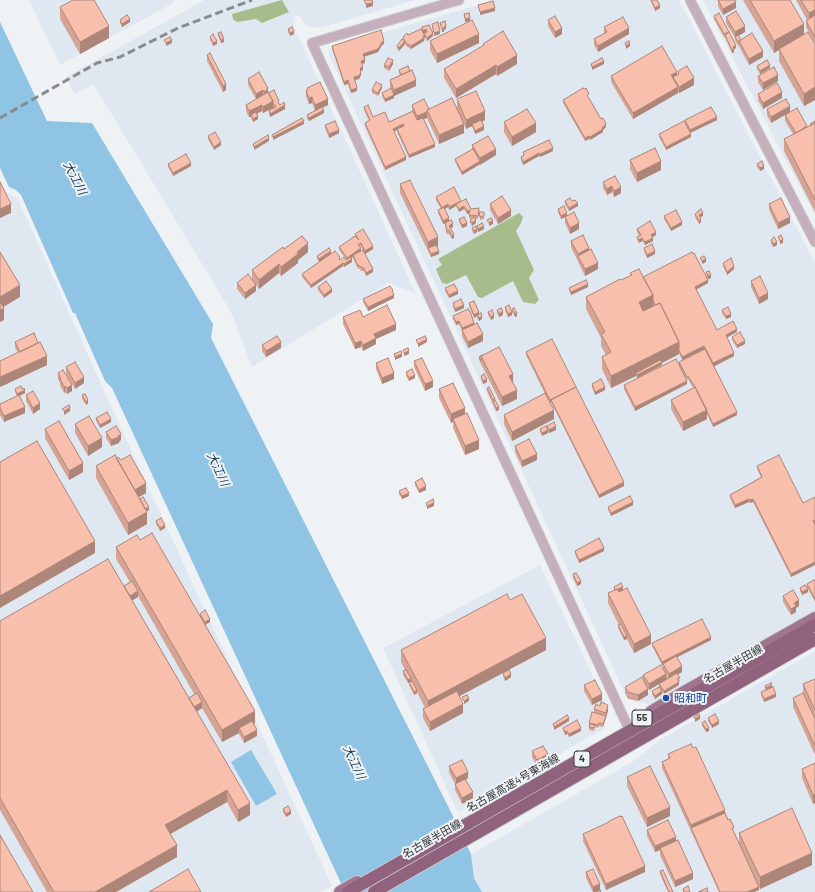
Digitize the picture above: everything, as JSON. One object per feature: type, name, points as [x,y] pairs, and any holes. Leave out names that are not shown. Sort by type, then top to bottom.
[{"type":"highway","name":"名古屋高速4号東海線","points":[[348,892],[815,625]]},
{"type":"highway","name":"4","points":[[374,892],[815,639]]},
{"type":"main road","name":"名古屋半田線","points":[[340,892],[628,727],[686,691],[815,618]]},
{"type":"main road","name":"名古屋半田線","points":[[384,892],[815,646]]},
{"type":"street","points":[[459,0],[312,43],[628,727]]},
{"type":"street","points":[[690,0],[815,242]]},
{"type":"shaded area","points":[[29,0],[174,0],[175,2],[60,65]]},
{"type":"shaded area","points":[[204,0],[415,0],[320,28],[307,26],[298,15],[293,18],[294,27],[416,294],[389,283],[252,367],[231,312],[94,85],[74,94],[66,77]]},
{"type":"shaded area","points":[[496,0],[679,0],[815,263],[815,612],[652,706],[627,698],[328,53],[331,47]]},
{"type":"shaded area","points":[[703,0],[815,0],[815,215],[782,153]]},
{"type":"shaded area","points":[[0,182],[5,191],[18,199],[110,404],[332,886],[321,892],[0,892]]},
{"type":"shaded area","points":[[540,565],[609,710],[603,729],[458,813],[383,648]]},
{"type":"shaded area","points":[[815,651],[815,892],[482,892],[474,878],[471,854],[632,762],[658,741]]},
{"type":"green space","points":[[282,0],[289,12],[262,23],[256,19],[237,22],[233,19],[232,14]]},
{"type":"green space","points":[[519,213],[523,217],[516,231],[534,270],[529,278],[539,300],[535,304],[523,302],[513,281],[482,298],[478,297],[466,275],[447,284],[442,283],[436,269],[442,265],[438,259]]},
{"type":"water","name":"大江川","points":[[0,22],[47,121],[92,123],[213,324],[211,338],[449,808],[471,854],[474,878],[482,892],[345,892],[112,388],[105,381],[75,313],[73,313],[21,195],[16,190],[9,187],[0,168]]},
{"type":"water","points":[[251,750],[277,794],[256,806],[231,762]]},
{"type":"building","points":[[73,0],[94,0],[109,26],[80,42],[60,7]]},
{"type":"building","points":[[364,0],[372,0],[373,3],[366,4]]},
{"type":"building","points":[[651,0],[657,0],[660,5],[655,8]]},
{"type":"building","points":[[718,0],[735,0],[736,2],[723,9]]},
{"type":"building","points":[[750,0],[790,0],[804,24],[774,41]]},
{"type":"building","points":[[801,0],[815,0],[815,10],[809,13]]},
{"type":"building","points":[[493,1],[495,8],[480,12],[478,5]]},
{"type":"building","points":[[736,11],[745,26],[735,32],[726,17]]},
{"type":"building","points":[[469,13],[470,18],[465,19],[464,14]]},
{"type":"building","points":[[719,13],[729,32],[724,34],[714,16]]},
{"type":"building","points":[[127,15],[130,19],[122,24],[120,20]]},
{"type":"building","points":[[815,15],[815,37],[806,21]]},
{"type":"building","points":[[555,16],[562,28],[555,32],[548,20]]},
{"type":"building","points":[[623,17],[629,28],[598,46],[594,39],[607,32],[604,27]]},
{"type":"building","points":[[472,20],[479,34],[437,54],[430,41]]},
{"type":"building","points":[[445,21],[446,26],[442,29],[440,23]]},
{"type":"building","points":[[438,22],[440,31],[434,33],[432,24]]},
{"type":"building","points":[[429,25],[433,33],[427,38],[424,33],[427,32],[426,29],[423,31],[422,27]]},
{"type":"building","points":[[292,27],[294,31],[290,33],[288,29]]},
{"type":"building","points":[[421,29],[425,36],[423,36],[424,38],[411,46],[406,43],[403,37],[407,33],[408,35]]},
{"type":"building","points":[[381,30],[384,41],[378,49],[363,54],[365,60],[361,61],[363,67],[360,68],[361,72],[359,76],[354,77],[357,88],[351,90],[348,80],[344,82],[332,46]]},
{"type":"building","points":[[503,31],[517,55],[497,67],[496,65],[456,89],[444,69],[484,45],[483,44]]},
{"type":"building","points":[[221,32],[224,39],[221,40],[218,33]]},
{"type":"building","points":[[729,32],[736,45],[732,50],[725,35]]},
{"type":"building","points":[[808,32],[815,44],[815,87],[804,94],[779,49]]},
{"type":"building","points":[[752,33],[763,51],[749,59],[739,41]]},
{"type":"building","points":[[213,34],[217,41],[213,43],[210,37]]},
{"type":"building","points":[[738,35],[741,40],[739,43],[735,37]]},
{"type":"building","points":[[170,37],[172,40],[166,43],[164,40]]},
{"type":"building","points":[[402,39],[405,41],[399,48],[397,46]]},
{"type":"building","points":[[629,41],[630,43],[626,46],[625,43]]},
{"type":"building","points":[[662,46],[677,72],[671,75],[678,87],[633,113],[611,76]]},
{"type":"building","points":[[210,53],[226,84],[223,86],[207,55]]},
{"type":"building","points":[[388,58],[393,60],[389,67],[384,65]]},
{"type":"building","points":[[602,58],[604,61],[592,67],[591,64]]},
{"type":"building","points":[[767,60],[770,65],[760,71],[757,66]]},
{"type":"building","points":[[408,66],[410,71],[401,75],[399,70]]},
{"type":"building","points":[[687,66],[694,78],[679,87],[673,77],[679,74],[678,71]]},
{"type":"building","points":[[774,67],[778,75],[763,83],[758,76]]},
{"type":"building","points":[[412,70],[416,80],[394,90],[390,80]]},
{"type":"building","points":[[259,72],[268,88],[264,92],[263,90],[256,94],[248,79]]},
{"type":"building","points":[[320,82],[328,99],[315,105],[312,97],[309,98],[306,91],[308,90],[307,88]]},
{"type":"building","points":[[376,82],[382,85],[378,93],[372,90]]},
{"type":"building","points":[[777,83],[782,92],[763,103],[758,94]]},
{"type":"building","points":[[391,88],[394,95],[385,99],[382,93]]},
{"type":"building","points":[[583,88],[586,88],[589,94],[587,95],[601,119],[603,118],[606,124],[602,128],[603,129],[590,137],[585,138],[563,100]]},
{"type":"building","points":[[274,90],[280,105],[284,102],[285,105],[270,114],[269,110],[276,107],[268,93]]},
{"type":"building","points":[[476,91],[485,111],[466,120],[457,99]]},
{"type":"building","points":[[268,92],[273,101],[263,107],[262,105],[249,111],[246,105]]},
{"type":"building","points":[[452,98],[464,124],[439,135],[427,110]]},
{"type":"building","points":[[424,99],[429,109],[427,112],[417,116],[412,105]]},
{"type":"building","points":[[786,99],[790,106],[771,117],[767,109]]},
{"type":"building","points":[[368,105],[373,117],[385,112],[389,122],[413,111],[417,120],[423,118],[435,144],[409,155],[397,129],[404,126],[403,124],[393,129],[406,157],[385,167],[365,123],[370,120],[364,107]]},
{"type":"building","points":[[322,107],[324,110],[309,118],[307,115]]},
{"type":"building","points":[[711,107],[717,117],[690,130],[685,120]]},
{"type":"building","points":[[797,108],[807,126],[796,133],[785,115]]},
{"type":"building","points":[[527,109],[536,123],[512,137],[504,122]]},
{"type":"building","points":[[256,112],[258,116],[253,119],[251,115]]},
{"type":"building","points":[[302,118],[304,121],[273,137],[272,135]]},
{"type":"building","points":[[481,120],[484,126],[475,131],[472,124]]},
{"type":"building","points":[[335,121],[339,130],[329,134],[325,125]]},
{"type":"building","points":[[684,121],[691,134],[666,147],[659,134]]},
{"type":"building","points":[[815,123],[815,200],[784,139]]},
{"type":"building","points":[[215,132],[221,142],[214,147],[208,136]]},
{"type":"building","points":[[268,135],[269,138],[254,147],[253,144]]},
{"type":"building","points":[[488,136],[496,149],[480,158],[472,145]]},
{"type":"building","points":[[549,140],[553,148],[540,154],[539,153],[523,162],[521,157],[524,155],[523,152]]},
{"type":"building","points":[[655,148],[661,161],[637,173],[630,160]]},
{"type":"building","points":[[473,149],[480,161],[462,172],[455,159]]},
{"type":"building","points":[[186,154],[191,163],[173,173],[168,164]]},
{"type":"building","points":[[762,161],[764,166],[760,168],[757,164]]},
{"type":"building","points":[[615,176],[621,187],[614,191],[612,186],[607,189],[603,182]]},
{"type":"building","points":[[410,180],[438,237],[428,242],[400,184]]},
{"type":"building","points":[[0,182],[11,204],[0,209]]},
{"type":"building","points":[[454,187],[461,201],[449,207],[448,204],[442,208],[436,197]]},
{"type":"building","points":[[502,196],[511,210],[498,218],[490,204]]},
{"type":"building","points":[[570,198],[572,201],[575,200],[578,203],[569,208],[565,201]]},
{"type":"building","points":[[781,198],[790,217],[778,223],[769,204]]},
{"type":"building","points":[[466,199],[471,209],[479,208],[478,216],[469,215],[470,210],[467,211],[464,206],[459,209],[456,204]]},
{"type":"building","points":[[564,206],[567,213],[561,216],[558,209]]},
{"type":"building","points":[[444,207],[449,218],[443,221],[438,210]]},
{"type":"building","points":[[701,209],[703,213],[699,215],[701,219],[699,221],[695,214]]},
{"type":"building","points":[[676,210],[682,222],[671,228],[664,216]]},
{"type":"building","points":[[479,212],[484,212],[484,216],[480,217]]},
{"type":"building","points":[[574,212],[579,223],[570,228],[565,217]]},
{"type":"building","points":[[464,217],[467,223],[462,225],[459,219]]},
{"type":"building","points":[[474,217],[476,220],[472,223],[470,220]]},
{"type":"building","points":[[491,218],[493,220],[489,223],[487,220]]},
{"type":"building","points":[[451,220],[453,223],[449,226],[454,234],[452,236],[449,230],[447,231],[445,223]]},
{"type":"building","points":[[650,221],[656,232],[651,235],[653,238],[645,242],[642,238],[639,240],[637,237],[641,235],[637,229]]},
{"type":"building","points":[[482,223],[484,226],[478,229],[477,226]]},
{"type":"building","points":[[476,226],[477,229],[474,231],[472,228]]},
{"type":"building","points":[[363,229],[373,246],[365,251],[361,243],[358,245],[361,248],[347,258],[339,247],[355,236],[359,240],[355,234]]},
{"type":"building","points":[[583,235],[589,248],[578,254],[571,241]]},
{"type":"building","points":[[781,235],[783,240],[780,241],[778,237]]},
{"type":"building","points":[[302,236],[308,243],[297,252],[298,254],[281,267],[279,264],[259,280],[252,270],[283,247],[284,249]]},
{"type":"building","points":[[774,237],[777,242],[773,244],[771,240]]},
{"type":"building","points":[[652,244],[655,251],[647,255],[644,248]]},
{"type":"building","points":[[436,245],[439,251],[431,254],[428,248]]},
{"type":"building","points":[[329,248],[331,251],[319,259],[317,256]]},
{"type":"building","points":[[591,249],[598,263],[585,269],[578,256]]},
{"type":"building","points":[[363,250],[373,269],[366,273],[364,268],[359,265],[358,266],[353,255]]},
{"type":"building","points":[[335,251],[340,257],[340,260],[344,257],[346,260],[351,257],[352,259],[344,264],[343,263],[311,285],[302,274]]},
{"type":"building","points":[[0,252],[20,285],[0,297]]},
{"type":"building","points":[[692,252],[693,254],[694,253],[708,280],[695,287],[717,330],[733,321],[737,329],[726,335],[734,353],[713,363],[704,346],[682,357],[679,350],[679,342],[660,303],[655,305],[653,295],[643,277]]},
{"type":"building","points":[[704,256],[706,259],[702,261],[700,258]]},
{"type":"building","points":[[731,258],[734,266],[727,272],[723,263]]},
{"type":"building","points":[[639,269],[653,295],[639,302],[643,311],[660,303],[679,342],[611,376],[602,357],[611,352],[601,334],[605,332],[586,297],[620,279],[621,280],[632,275],[630,273]]},
{"type":"building","points":[[709,271],[711,275],[708,276],[706,272]]},
{"type":"building","points":[[248,274],[256,285],[245,293],[237,283]]},
{"type":"building","points":[[760,276],[768,293],[759,298],[751,281]]},
{"type":"building","points":[[586,280],[588,284],[571,292],[569,288]]},
{"type":"building","points":[[326,281],[332,289],[324,295],[318,287]]},
{"type":"building","points":[[454,284],[458,291],[449,295],[445,288]]},
{"type":"building","points":[[390,286],[394,295],[368,307],[363,299]]},
{"type":"building","points":[[461,299],[464,305],[455,309],[453,303]]},
{"type":"building","points":[[474,301],[479,312],[474,315],[469,303]]},
{"type":"building","points":[[0,302],[4,308],[0,310]]},
{"type":"building","points":[[387,305],[396,324],[374,334],[376,338],[363,345],[361,341],[355,343],[343,317],[360,310],[363,317]]},
{"type":"building","points":[[509,305],[512,312],[508,314],[505,307]]},
{"type":"building","points":[[728,307],[731,314],[726,316],[722,310]]},
{"type":"building","points":[[501,308],[503,311],[499,314],[497,310]]},
{"type":"building","points":[[514,308],[517,313],[515,314],[512,309]]},
{"type":"building","points":[[468,309],[474,323],[462,328],[459,321],[456,322],[453,316]]},
{"type":"building","points":[[492,310],[494,315],[491,317],[488,312]]},
{"type":"building","points":[[481,313],[482,316],[479,318],[477,315]]},
{"type":"building","points":[[477,323],[483,334],[468,342],[462,330]]},
{"type":"building","points":[[740,332],[745,341],[737,345],[732,337]]},
{"type":"building","points":[[34,333],[38,343],[20,352],[15,342]]},
{"type":"building","points":[[277,336],[281,342],[266,351],[262,345]]},
{"type":"building","points":[[425,336],[427,339],[418,344],[416,340]]},
{"type":"building","points":[[552,339],[576,387],[550,400],[526,352]]},
{"type":"building","points":[[40,342],[47,356],[0,377],[0,361]]},
{"type":"building","points":[[499,347],[513,374],[509,376],[517,390],[502,397],[481,356]]},
{"type":"building","points":[[408,348],[409,351],[404,353],[403,350]]},
{"type":"building","points":[[705,349],[737,412],[713,424],[695,387],[688,376],[687,377],[679,362]]},
{"type":"building","points":[[401,351],[402,354],[395,357],[394,354]]},
{"type":"building","points":[[388,358],[394,373],[382,378],[376,363]]},
{"type":"building","points":[[422,358],[433,381],[425,384],[414,361]]},
{"type":"building","points":[[676,359],[687,381],[635,407],[624,385]]},
{"type":"building","points":[[660,360],[662,362],[637,375],[636,373]]},
{"type":"building","points":[[75,362],[84,377],[75,383],[66,367]]},
{"type":"building","points":[[412,369],[415,375],[409,378],[406,372]]},
{"type":"building","points":[[63,370],[72,385],[67,388],[65,386],[64,387],[58,373]]},
{"type":"building","points":[[484,374],[487,379],[483,381],[481,376]]},
{"type":"building","points":[[601,379],[605,387],[595,392],[592,384]]},
{"type":"building","points":[[453,383],[465,408],[451,414],[439,389]]},
{"type":"building","points":[[21,386],[22,389],[24,388],[25,390],[17,394],[15,389]]},
{"type":"building","points":[[489,387],[495,399],[493,400],[487,388]]},
{"type":"building","points":[[576,387],[624,482],[599,495],[551,400]]},
{"type":"building","points":[[695,387],[707,410],[683,422],[671,400]]},
{"type":"building","points":[[33,391],[40,403],[33,408],[26,395]]},
{"type":"building","points":[[545,393],[554,410],[512,432],[504,415]]},
{"type":"building","points":[[85,394],[88,400],[86,402],[82,395]]},
{"type":"building","points":[[19,395],[25,407],[4,416],[0,408],[0,404]]},
{"type":"building","points":[[495,400],[499,407],[496,408],[493,401]]},
{"type":"building","points":[[69,405],[70,408],[64,411],[62,409]]},
{"type":"building","points":[[107,412],[111,419],[100,425],[96,418]]},
{"type":"building","points":[[467,413],[479,440],[465,446],[453,419]]},
{"type":"building","points":[[89,416],[102,438],[88,446],[75,424]]},
{"type":"building","points":[[59,421],[83,463],[69,471],[45,429]]},
{"type":"building","points":[[554,422],[556,426],[549,430],[547,426]]},
{"type":"building","points":[[116,426],[121,434],[118,436],[119,437],[111,440],[106,432]]},
{"type":"building","points":[[546,426],[548,430],[542,433],[540,429]]},
{"type":"building","points":[[529,439],[537,454],[522,461],[515,446]]},
{"type":"building","points":[[37,441],[95,541],[0,596],[0,462]]},
{"type":"building","points":[[115,455],[147,512],[128,523],[96,466]]},
{"type":"building","points":[[130,455],[146,483],[135,490],[116,458],[118,457],[121,460]]},
{"type":"building","points":[[779,455],[803,503],[815,497],[815,524],[813,520],[815,525],[815,562],[791,574],[753,499],[749,499],[735,505],[730,495],[762,477],[757,466]]},
{"type":"building","points":[[422,478],[426,486],[419,490],[415,482]]},
{"type":"building","points":[[406,488],[409,493],[402,496],[399,491]]},
{"type":"building","points":[[630,496],[633,502],[611,513],[608,507]]},
{"type":"building","points":[[143,497],[149,507],[145,509],[140,499]]},
{"type":"building","points":[[433,499],[434,503],[427,506],[426,503]]},
{"type":"building","points":[[161,518],[165,525],[160,528],[156,521]]},
{"type":"building","points":[[152,533],[255,711],[222,730],[116,547],[137,535],[140,540]]},
{"type":"building","points":[[599,538],[604,548],[579,560],[575,551]]},
{"type":"building","points":[[108,559],[250,803],[238,810],[227,790],[165,825],[177,845],[95,892],[54,892],[0,798],[0,621]]},
{"type":"building","points":[[576,573],[581,581],[577,583],[573,574]]},
{"type":"building","points":[[814,580],[815,582],[815,599],[807,584]]},
{"type":"building","points":[[132,581],[138,591],[130,596],[124,586]]},
{"type":"building","points":[[621,583],[623,587],[615,590],[614,587]]},
{"type":"building","points":[[805,585],[808,589],[802,592],[800,588]]},
{"type":"building","points":[[627,588],[651,635],[634,644],[608,593],[617,589],[619,592]]},
{"type":"building","points":[[793,590],[799,600],[794,603],[796,606],[791,609],[783,596]]},
{"type":"building","points":[[507,594],[510,600],[522,594],[546,638],[428,701],[401,650]]},
{"type":"building","points":[[205,610],[210,619],[205,622],[200,614]]},
{"type":"building","points":[[702,619],[711,637],[662,662],[652,643]]},
{"type":"building","points":[[621,624],[627,636],[624,637],[618,625]]},
{"type":"building","points":[[676,656],[682,666],[669,674],[663,664]]},
{"type":"building","points":[[661,665],[666,674],[649,684],[643,675]]},
{"type":"building","points":[[406,670],[411,678],[408,680],[403,671]]},
{"type":"building","points":[[509,670],[511,674],[505,678],[503,673]]},
{"type":"building","points":[[677,673],[680,678],[677,679],[679,682],[664,691],[659,684]]},
{"type":"building","points":[[642,677],[648,689],[638,695],[628,692],[625,687]]},
{"type":"building","points":[[815,679],[815,710],[803,684]]},
{"type":"building","points":[[595,680],[602,694],[592,699],[584,685]]},
{"type":"building","points":[[412,681],[417,690],[414,692],[409,682]]},
{"type":"building","points":[[771,683],[772,685],[766,688],[765,686]]},
{"type":"building","points":[[659,687],[662,691],[655,696],[652,691]]},
{"type":"building","points":[[773,687],[776,694],[764,699],[761,692]]},
{"type":"building","points":[[457,691],[463,704],[430,722],[423,709]]},
{"type":"building","points":[[197,693],[202,702],[194,707],[189,698]]},
{"type":"building","points":[[803,693],[815,719],[815,746],[793,698]]},
{"type":"building","points":[[467,695],[469,698],[464,701],[462,697]]},
{"type":"building","points":[[601,702],[608,705],[606,713],[594,709],[596,704],[600,706]]},
{"type":"building","points":[[592,712],[606,716],[603,724],[599,723],[598,725],[589,723]]},
{"type":"building","points":[[699,714],[700,716],[695,719],[694,717]]},
{"type":"building","points":[[715,714],[719,721],[712,725],[708,718]]},
{"type":"building","points":[[567,715],[569,718],[554,727],[553,724]]},
{"type":"building","points":[[577,720],[581,728],[569,734],[567,731],[565,732],[563,728]]},
{"type":"building","points":[[252,721],[257,730],[244,737],[239,728]]},
{"type":"building","points":[[705,721],[709,728],[706,729],[702,723]]},
{"type":"building","points":[[590,724],[595,725],[594,728],[589,727]]},
{"type":"building","points":[[691,744],[693,748],[696,747],[725,810],[691,825],[662,762],[670,758],[668,754]]},
{"type":"building","points":[[543,746],[548,754],[537,760],[532,751]]},
{"type":"building","points":[[462,760],[468,772],[456,778],[449,766]]},
{"type":"building","points":[[815,763],[815,794],[813,795],[802,769]]},
{"type":"building","points":[[650,766],[670,807],[647,818],[627,777]]},
{"type":"building","points":[[465,779],[473,792],[462,798],[455,784]]},
{"type":"building","points":[[288,806],[291,811],[286,814],[283,809]]},
{"type":"building","points":[[792,808],[812,853],[760,877],[739,833]]},
{"type":"building","points":[[725,813],[728,820],[730,819],[734,827],[732,828],[759,887],[747,892],[720,892],[691,828]]},
{"type":"building","points":[[622,816],[645,866],[606,884],[583,834]]},
{"type":"building","points":[[668,820],[676,837],[655,846],[647,830]]},
{"type":"building","points":[[0,835],[33,892],[0,892]]},
{"type":"building","points":[[678,840],[693,873],[675,881],[660,848]]},
{"type":"building","points":[[188,869],[201,892],[149,892]]},
{"type":"building","points":[[593,869],[600,884],[593,887],[586,872]]},
{"type":"building","points":[[663,870],[673,892],[669,892],[660,871]]},
{"type":"building","points":[[688,886],[690,892],[684,892],[683,889]]},
{"type":"building","points":[[707,888],[708,892],[698,892]]},
{"type":"railway","points":[[0,118],[97,63],[120,57],[178,28],[252,0]]},
{"type":"place","name":"昭和町","points":[[666,698]]}]
